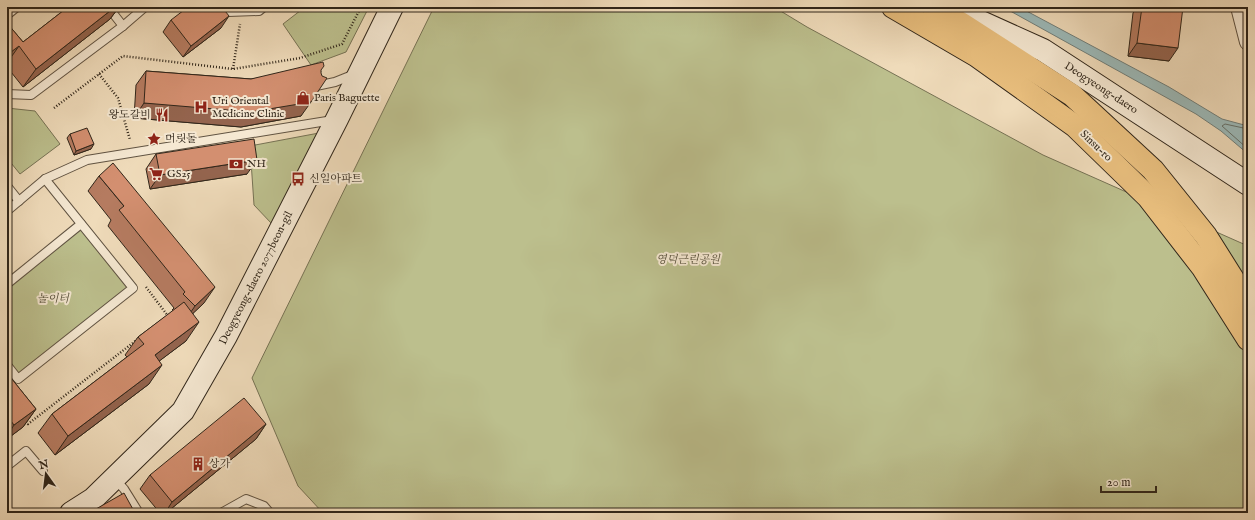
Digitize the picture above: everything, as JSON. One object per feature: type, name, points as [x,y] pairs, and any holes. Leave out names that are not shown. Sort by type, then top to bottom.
[{"type":"main road","name":"Sinsu-ro","points":[[893,7],[977,56],[1075,126],[1148,197],[1203,268],[1248,339]]},
{"type":"main road","name":"Sinsu-ro","points":[[933,7],[1072,94],[1153,170],[1206,236],[1248,303]]},
{"type":"street","name":"Deogyeong-daero 2077beon-gil","points":[[71,513],[93,499],[183,411],[226,336],[337,119],[392,7]]},
{"type":"street","name":"Deogyeong-daero","points":[[947,7],[1043,50],[1248,184]]},
{"type":"street","points":[[1239,7],[1248,42]]},
{"type":"lane","points":[[7,15],[17,7]]},
{"type":"lane","points":[[108,7],[123,26]]},
{"type":"lane","points":[[7,94],[31,95],[123,26],[145,7]]},
{"type":"lane","points":[[224,7],[228,12],[259,11],[264,7]]},
{"type":"lane","points":[[316,86],[335,82],[360,71]]},
{"type":"lane","points":[[7,211],[45,179],[87,160],[337,119]]},
{"type":"lane","points":[[7,365],[18,379],[133,288],[45,179]]},
{"type":"lane","points":[[7,186],[19,201]]},
{"type":"lane","points":[[7,284],[81,224]]},
{"type":"lane","points":[[7,466],[26,451],[43,471]]},
{"type":"lane","points":[[114,478],[124,489],[138,513]]},
{"type":"lane","points":[[221,513],[246,499],[264,506],[270,513]]},
{"type":"path","points":[[54,108],[123,56],[233,69],[300,58],[342,44],[361,7]]},
{"type":"path","points":[[233,69],[242,11]]},
{"type":"path","points":[[100,74],[118,98],[132,146]]},
{"type":"path","points":[[144,285],[168,316],[162,320]]},
{"type":"path","points":[[20,413],[28,424],[144,334]]},
{"type":"path","points":[[7,505],[13,513]]},
{"type":"green space","points":[[305,7],[369,7],[346,52],[311,65],[283,24]]},
{"type":"green space","name":"영덕근린공원","points":[[434,7],[774,7],[807,27],[1043,155],[1248,246],[1248,513],[323,513],[298,486],[252,378]]},
{"type":"green space","points":[[7,108],[35,111],[60,144],[20,174],[7,158]]},
{"type":"green space","points":[[319,133],[272,224],[254,205],[250,146]]},
{"type":"green space","name":"놀이터","points":[[81,224],[133,288],[18,379],[7,365],[7,284]]},
{"type":"water","points":[[1003,7],[1019,7],[1169,87],[1222,119],[1248,126],[1248,154],[1221,131],[1196,114]]},
{"type":"building","points":[[68,7],[115,7],[36,69],[19,46],[7,55],[7,23],[23,42]]},
{"type":"building","points":[[188,7],[222,7],[229,16],[191,46],[171,20]]},
{"type":"building","points":[[1142,7],[1183,7],[1178,48],[1137,43]]},
{"type":"building","points":[[323,62],[324,66],[321,73],[322,76],[327,78],[311,102],[251,112],[144,103],[146,71],[251,79]]},
{"type":"building","points":[[87,128],[94,144],[76,151],[70,134]]},
{"type":"building","points":[[254,139],[257,160],[160,175],[156,154]]},
{"type":"building","points":[[113,163],[215,287],[195,306],[183,294],[185,292],[119,210],[124,206],[99,176]]},
{"type":"building","points":[[184,302],[199,322],[155,355],[162,365],[68,436],[52,414],[144,344],[138,337]]},
{"type":"building","points":[[7,373],[36,409],[14,425],[7,416]]},
{"type":"building","name":"상가","points":[[244,398],[266,424],[172,502],[150,475]]},
{"type":"building","points":[[124,493],[135,513],[89,513]]},
{"type":"place","name":"Paris Baguette","points":[[303,98]]},
{"type":"place","name":"Uri Oriental Medicine Clinic","points":[[201,107]]},
{"type":"place","name":"왕도갈비","points":[[162,115]]},
{"type":"place","name":"머릿돌","points":[[154,139]]},
{"type":"place","name":"NH","points":[[236,164]]},
{"type":"place","name":"GS25","points":[[156,174]]},
{"type":"place","name":"신일아파트","points":[[298,179]]},
{"type":"place","name":"상가","points":[[198,464]]}]
